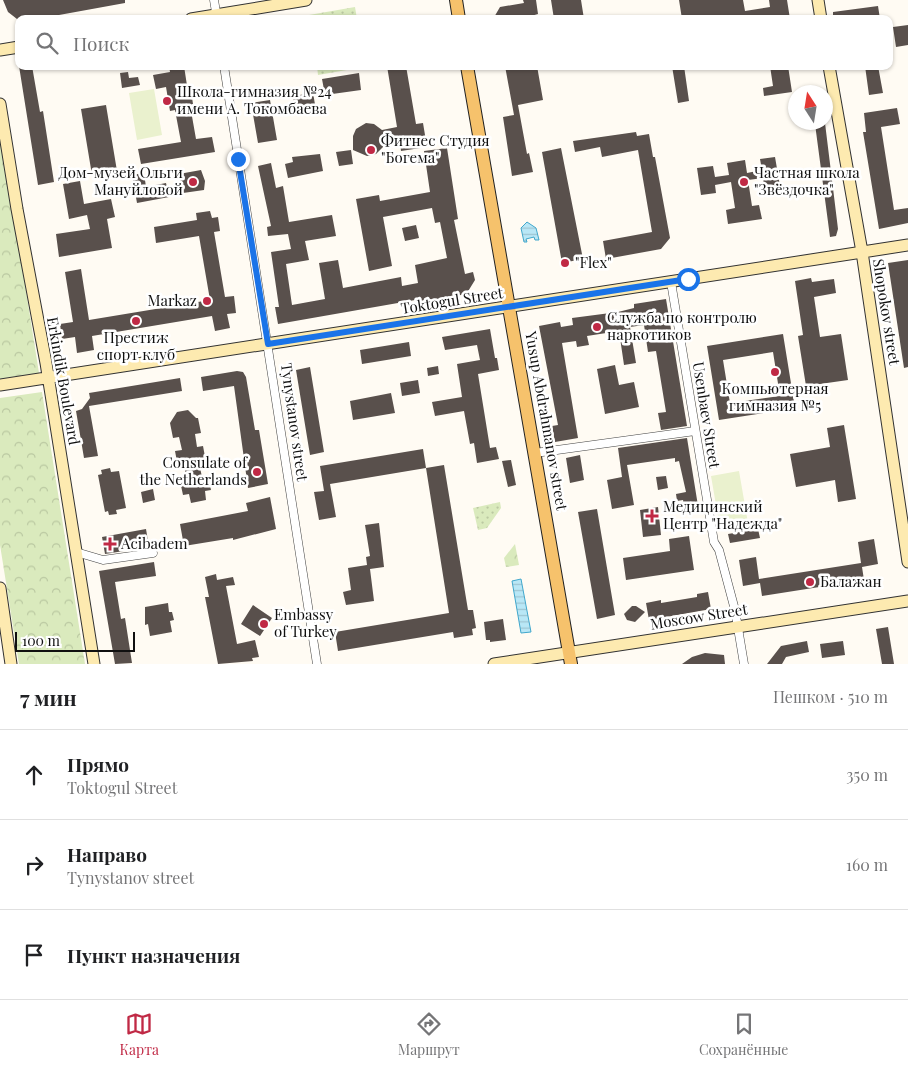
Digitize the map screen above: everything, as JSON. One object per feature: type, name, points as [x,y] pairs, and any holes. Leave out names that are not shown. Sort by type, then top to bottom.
[{"type":"main road","points":[[227,15],[306,0]]},
{"type":"main road","points":[[456,0],[458,15]]},
{"type":"main road","points":[[818,0],[820,15]]},
{"type":"main road","points":[[0,50],[15,48]]},
{"type":"main road","name":"Yusup Abdrahmanov street","points":[[468,70],[570,658]]},
{"type":"main road","name":"Shopokov street","points":[[830,70],[862,252],[908,562]]},
{"type":"main road","name":"Erkindik Boulevard","points":[[0,104],[48,378],[94,664]]},
{"type":"main road","name":"Toktogul Street","points":[[0,385],[908,245]]},
{"type":"main road","points":[[0,588],[11,664]]},
{"type":"main road","name":"Moscow Street","points":[[494,664],[570,658],[737,627],[908,601]]},
{"type":"street","points":[[214,0],[217,15]]},
{"type":"street","name":"Tynystanov street","points":[[225,70],[317,664]]},
{"type":"street","name":"Usenbaev Street","points":[[671,282],[714,542],[719,550],[744,664]]},
{"type":"street","points":[[535,453],[695,431]]},
{"type":"street","points":[[76,552],[103,560],[153,553]]},
{"type":"green space","points":[[355,7],[356,15],[309,15]]},
{"type":"green space","points":[[317,70],[347,70],[318,75]]},
{"type":"green space","points":[[154,89],[162,135],[137,140],[129,93]]},
{"type":"green space","points":[[0,126],[39,373],[0,379]]},
{"type":"green space","points":[[42,392],[85,664],[19,664],[0,545],[0,398]]},
{"type":"green space","points":[[739,471],[748,523],[720,528],[711,476]]},
{"type":"green space","points":[[500,502],[501,508],[487,528],[478,530],[473,508]]},
{"type":"green space","points":[[515,544],[519,565],[506,567],[504,558]]},
{"type":"water","points":[[527,222],[536,228],[539,240],[535,240],[534,237],[526,239],[527,242],[524,242],[521,228]]},
{"type":"water","points":[[521,579],[531,632],[521,633],[512,581]]},
{"type":"building","points":[[3,0],[125,0],[125,3],[59,15],[15,15],[15,17],[8,12]]},
{"type":"building","points":[[523,0],[536,0],[538,14],[495,15],[500,7],[524,3]]},
{"type":"building","points":[[551,0],[581,0],[583,15],[553,15]]},
{"type":"building","points":[[679,0],[743,0],[745,11],[770,7],[769,0],[787,0],[789,15],[681,15]]},
{"type":"building","points":[[878,6],[879,15],[833,15],[833,12]]},
{"type":"building","points":[[908,25],[908,45],[896,47],[893,27]]},
{"type":"building","points":[[20,70],[33,70],[40,112],[43,111],[54,182],[38,185]]},
{"type":"building","points":[[170,70],[185,70],[188,92],[191,91],[193,104],[190,105],[196,139],[212,137],[215,152],[141,164],[138,149],[181,142],[175,110],[170,111],[166,87],[156,89],[153,75],[170,72]]},
{"type":"building","points":[[388,70],[407,70],[416,124],[423,123],[427,147],[401,151],[400,143],[384,146],[376,154],[367,156],[353,150],[353,136],[356,129],[366,123],[374,124],[382,130],[397,127]]},
{"type":"building","points":[[506,70],[538,70],[543,100],[518,105],[527,154],[529,153],[533,172],[512,176],[503,117],[514,115]]},
{"type":"building","points":[[673,70],[685,70],[689,101],[678,103]]},
{"type":"building","points":[[771,70],[789,70],[791,85],[788,85],[788,93],[764,96],[763,88],[773,86]]},
{"type":"building","points":[[866,70],[879,70],[883,93],[869,95]]},
{"type":"building","points":[[128,72],[129,78],[138,77],[140,85],[122,88],[120,73]]},
{"type":"building","points":[[359,73],[361,90],[325,95],[322,79]]},
{"type":"building","points":[[313,93],[316,110],[296,114],[293,96]]},
{"type":"building","points":[[270,100],[277,140],[258,143],[251,103]]},
{"type":"building","points":[[106,105],[117,171],[92,175],[81,109]]},
{"type":"building","points":[[897,108],[900,124],[881,127],[894,210],[908,208],[908,223],[879,229],[863,132],[866,132],[864,113]]},
{"type":"building","points":[[816,130],[826,130],[838,229],[836,236],[830,237]]},
{"type":"building","points":[[636,132],[637,136],[649,134],[670,238],[661,249],[606,259],[603,241],[652,232],[638,150],[602,157],[600,147],[575,152],[573,141]]},
{"type":"building","points":[[447,148],[458,219],[454,220],[465,274],[473,272],[475,280],[467,293],[430,302],[415,300],[278,324],[275,307],[279,307],[271,252],[291,249],[288,234],[268,236],[267,227],[271,226],[258,166],[271,163],[276,188],[283,186],[289,222],[332,215],[336,236],[305,241],[309,260],[286,264],[292,305],[325,299],[319,263],[338,260],[343,288],[401,277],[402,286],[418,283],[415,265],[447,258],[440,222],[435,223],[432,208],[383,217],[392,266],[369,271],[356,199],[379,195],[380,201],[430,192],[424,151]]},
{"type":"building","points":[[561,148],[583,259],[562,263],[542,152]]},
{"type":"building","points":[[351,150],[353,164],[339,166],[336,152]]},
{"type":"building","points":[[320,154],[323,171],[288,178],[285,164],[293,162],[292,157]]},
{"type":"building","points":[[775,157],[780,186],[764,188],[763,178],[748,180],[752,206],[759,205],[762,219],[728,224],[726,210],[735,208],[731,182],[715,185],[716,193],[701,195],[697,168],[713,166],[715,177],[729,175],[727,163],[745,160],[747,173],[762,170],[760,159]]},
{"type":"building","name":"Дом-музей Ольги Мануйловой","points":[[201,170],[205,181],[204,190],[183,193],[179,174]]},
{"type":"building","points":[[144,173],[146,187],[166,183],[169,197],[137,203],[132,175]]},
{"type":"building","points":[[80,181],[84,204],[111,199],[115,217],[107,219],[112,248],[59,257],[56,234],[90,229],[87,215],[69,219],[63,184]]},
{"type":"building","points":[[210,211],[212,218],[218,217],[220,231],[214,232],[225,297],[234,296],[236,313],[227,314],[230,328],[215,331],[212,316],[92,336],[94,350],[77,353],[75,337],[62,339],[60,324],[73,322],[65,272],[81,269],[89,320],[210,300],[199,236],[156,243],[154,227],[197,220],[196,213]]},
{"type":"building","points":[[416,225],[419,238],[405,241],[402,228]]},
{"type":"building","points":[[908,260],[908,367],[904,368],[888,263]]},
{"type":"building","points":[[811,278],[812,282],[834,279],[836,293],[814,297],[820,337],[841,334],[848,380],[806,386],[798,336],[803,335],[795,281]]},
{"type":"building","points":[[666,299],[687,426],[661,430],[658,413],[666,412],[656,351],[648,352],[644,325],[630,327],[636,363],[624,365],[619,331],[587,336],[589,345],[577,347],[576,341],[562,343],[578,438],[555,442],[552,426],[558,425],[539,326],[560,322],[561,327],[573,325],[572,318],[618,312],[634,308],[634,304]]},
{"type":"building","points":[[490,329],[499,370],[478,374],[490,448],[496,447],[499,459],[477,463],[474,443],[470,444],[464,411],[435,416],[432,402],[462,397],[457,364],[480,360],[477,345],[445,350],[442,337]]},
{"type":"building","points":[[783,334],[795,408],[719,420],[707,346]],"holes":[[[773,352],[780,396],[730,403],[723,360]]]},
{"type":"building","points":[[409,342],[411,356],[362,364],[360,350]]},
{"type":"building","points":[[615,365],[619,385],[634,382],[639,407],[605,414],[597,369]]},
{"type":"building","points":[[438,366],[439,374],[428,376],[427,368]]},
{"type":"building","points":[[310,367],[324,452],[310,455],[296,370]]},
{"type":"building","points":[[237,371],[243,372],[246,377],[255,430],[259,430],[268,484],[248,488],[234,386],[203,391],[201,377]]},
{"type":"building","points":[[180,378],[182,391],[89,406],[98,456],[84,458],[76,411],[82,409],[90,398],[89,393]]},
{"type":"building","points":[[418,380],[420,393],[402,396],[400,383]]},
{"type":"building","points":[[391,393],[395,413],[353,420],[350,401]]},
{"type":"building","points":[[188,410],[198,418],[201,433],[195,434],[197,447],[203,446],[206,462],[199,463],[202,477],[208,476],[211,490],[205,491],[206,500],[191,503],[189,494],[183,495],[180,481],[187,480],[184,466],[178,467],[175,451],[182,450],[179,437],[173,438],[170,423],[177,412]]},
{"type":"building","points":[[844,425],[856,499],[838,502],[835,480],[796,487],[790,454],[830,447],[827,428]]},
{"type":"building","points":[[687,438],[699,512],[686,514],[683,500],[677,501],[676,494],[686,492],[679,461],[675,462],[675,458],[627,465],[634,505],[612,509],[607,480],[622,477],[618,448]]},
{"type":"building","points":[[423,449],[426,468],[330,484],[336,517],[319,520],[314,492],[324,491],[320,466]]},
{"type":"building","points":[[580,455],[584,480],[570,483],[566,458]]},
{"type":"building","points":[[511,460],[516,485],[508,487],[502,461]]},
{"type":"building","points":[[444,465],[468,610],[473,610],[476,628],[472,629],[473,635],[454,638],[453,632],[338,651],[335,632],[449,613],[426,468]]},
{"type":"building","points":[[110,468],[111,472],[119,471],[126,508],[116,510],[117,514],[109,515],[108,511],[105,512],[98,475],[102,474],[101,470]]},
{"type":"building","points":[[666,476],[668,488],[658,490],[656,477]]},
{"type":"building","points":[[153,489],[155,500],[143,503],[141,492]]},
{"type":"building","points":[[270,497],[276,529],[233,540],[233,538],[184,546],[180,524],[248,511],[246,503]]},
{"type":"building","points":[[658,507],[661,535],[643,537],[640,510]]},
{"type":"building","points":[[597,509],[615,615],[597,619],[578,512]]},
{"type":"building","points":[[379,523],[384,567],[370,569],[374,601],[346,605],[343,592],[351,590],[348,568],[367,565],[366,557],[370,556],[365,525]]},
{"type":"building","points":[[146,529],[149,547],[105,554],[102,537]]},
{"type":"building","points":[[758,529],[760,538],[730,543],[728,534]]},
{"type":"building","points":[[689,536],[694,570],[626,580],[623,558],[670,551],[669,539]]},
{"type":"building","points":[[874,539],[878,564],[862,567],[864,580],[762,596],[760,583],[743,586],[739,560],[756,557],[759,579],[861,563],[858,542]]},
{"type":"building","points":[[154,562],[156,576],[115,582],[121,619],[125,618],[132,663],[115,664],[99,571]]},
{"type":"building","points":[[216,574],[217,580],[233,577],[235,585],[226,586],[237,644],[255,640],[259,657],[252,658],[253,661],[218,664],[205,597],[209,597],[205,577]]},
{"type":"building","points":[[708,592],[711,609],[649,620],[646,603],[661,600],[661,603],[697,597],[697,594]]},
{"type":"building","points":[[168,603],[169,612],[172,612],[174,620],[170,621],[172,632],[150,636],[148,624],[145,625],[145,607]]},
{"type":"building","points":[[253,605],[272,618],[260,636],[241,624]]},
{"type":"building","points":[[632,606],[636,606],[645,612],[635,622],[627,620],[624,614]]},
{"type":"building","points":[[503,619],[506,640],[490,642],[490,640],[486,640],[484,622]]},
{"type":"building","points":[[888,627],[894,664],[882,664],[876,629]]},
{"type":"building","points":[[807,641],[809,652],[786,657],[782,664],[767,664],[781,646]]},
{"type":"building","points":[[843,641],[845,655],[822,658],[820,644]]},
{"type":"building","points":[[705,653],[724,655],[725,664],[682,664],[692,657]]},
{"type":"place","name":"Школа-гимназия №24 имени А. Токомбаева","points":[[167,101]]},
{"type":"place","name":"Фитнес Студия \"Богема\"","points":[[371,150]]},
{"type":"place","name":"Дом-музей Ольги Мануйловой","points":[[193,182]]},
{"type":"place","name":"Частная школа \"Звёздочка\"","points":[[744,182]]},
{"type":"place","name":"\"Flex\"","points":[[565,263]]},
{"type":"place","name":"Markaz","points":[[207,301]]},
{"type":"place","name":"Престиж спорт клуб","points":[[136,321]]},
{"type":"place","name":"Служба по контролю наркотиков","points":[[597,327]]},
{"type":"place","name":"Компьютерная гимназия №5","points":[[775,372]]},
{"type":"place","name":"Consulate of the Netherlands","points":[[257,472]]},
{"type":"place","name":"Медицинский Центр \"Надежда\"","points":[[652,516]]},
{"type":"place","name":"Acibadem","points":[[110,544]]},
{"type":"place","name":"Балажан","points":[[810,582]]},
{"type":"place","name":"Embassy of Turkey","points":[[264,624]]},
{"type":"route","points":[[238,159],[268,344],[688,279]]}]
